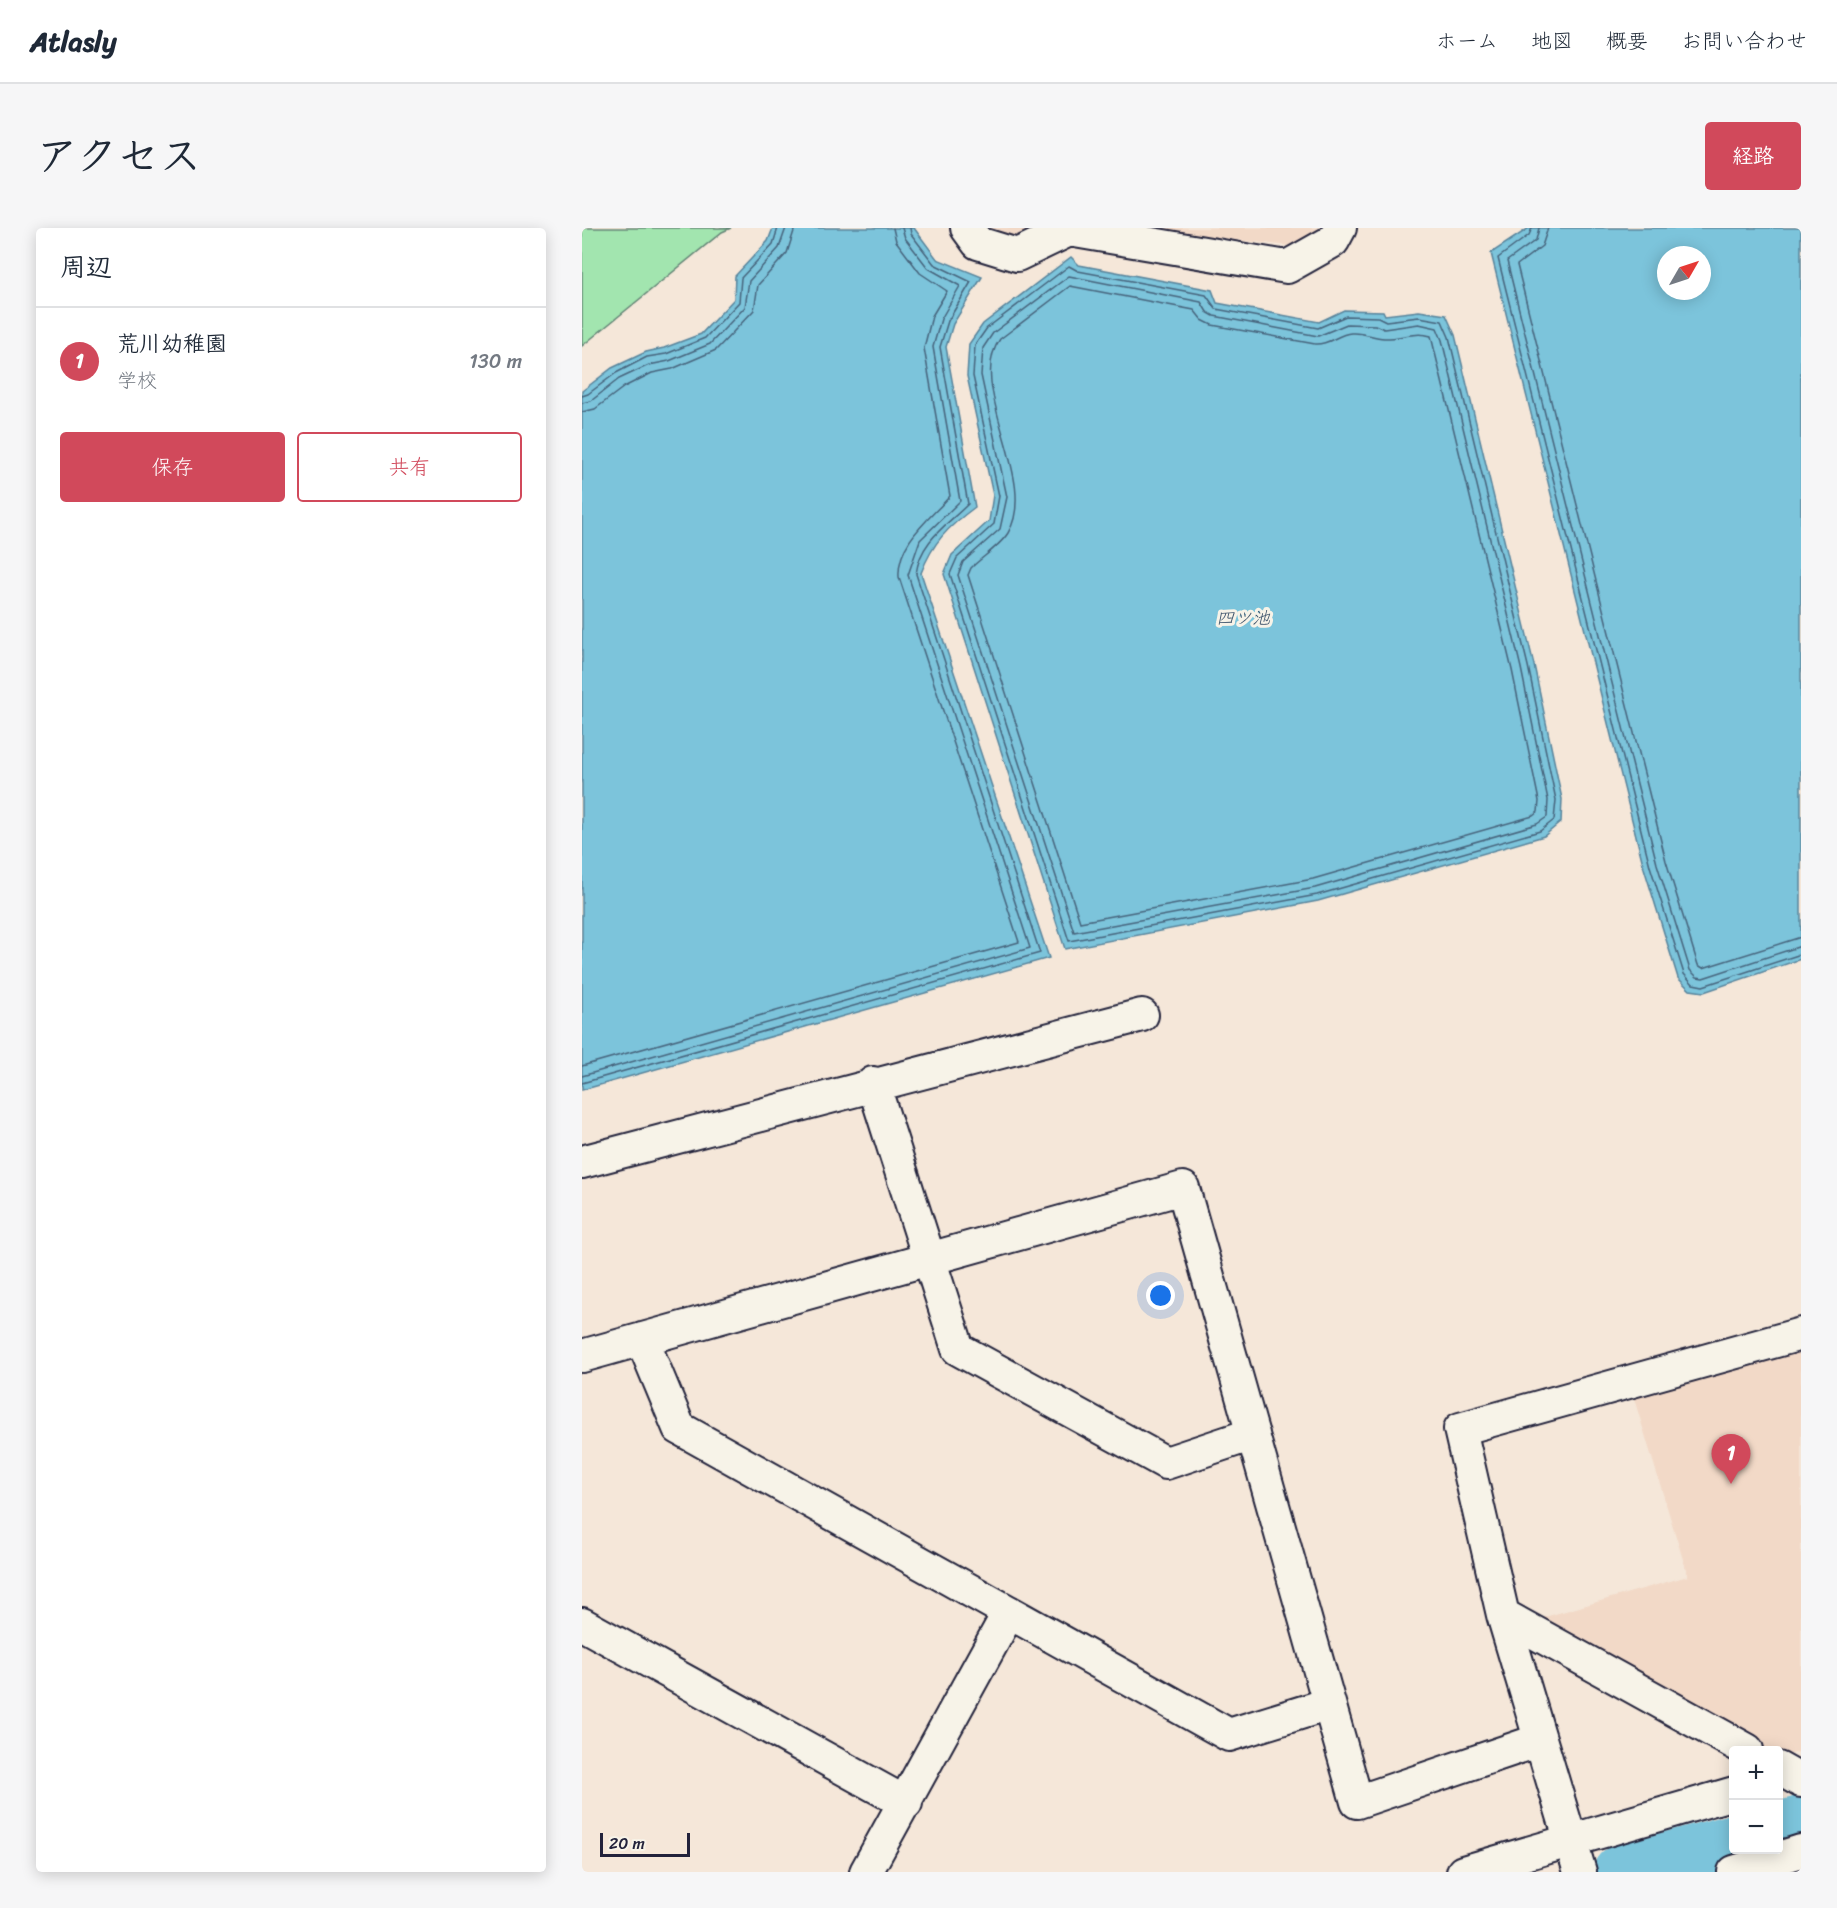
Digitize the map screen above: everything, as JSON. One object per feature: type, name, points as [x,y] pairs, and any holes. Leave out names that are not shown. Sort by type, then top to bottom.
[{"type":"street","points":[[967,228],[978,243],[1017,255],[1069,230],[1287,267],[1334,241],[1340,228]]},
{"type":"street","points":[[582,1162],[873,1083],[1142,1015]]},
{"type":"street","points":[[873,1083],[958,1349],[1166,1463],[1253,1434]]},
{"type":"street","points":[[582,1356],[1183,1188],[1357,1802],[1540,1740]]},
{"type":"street","points":[[1580,1872],[1503,1615],[1460,1429],[1801,1334]]},
{"type":"street","points":[[642,1339],[679,1428],[1230,1735],[1329,1704]]},
{"type":"street","points":[[866,1872],[1009,1612]]},
{"type":"street","points":[[1503,1615],[1740,1746]]},
{"type":"street","points":[[582,1623],[906,1803]]},
{"type":"street","points":[[1463,1872],[1729,1794]]},
{"type":"street","points":[[1734,1872],[1801,1851]]},
{"type":"shaded area","points":[[976,228],[1066,228],[1015,243]]},
{"type":"shaded area","points":[[1129,228],[1328,228],[1300,247]]},
{"type":"shaded area","points":[[1801,1346],[1801,1751],[1783,1757],[1783,1746],[1751,1746],[1534,1620],[1688,1576],[1632,1392]]},
{"type":"green space","points":[[582,228],[731,228],[722,232],[582,346]]},
{"type":"water","points":[[773,228],[914,228],[937,259],[982,277],[953,324],[946,347],[975,507],[942,536],[921,573],[1049,958],[582,1090],[582,391],[612,368],[646,352],[701,334],[734,299],[735,276],[768,241]]},
{"type":"water","points":[[1529,228],[1801,228],[1801,959],[1704,992],[1690,990],[1678,978],[1644,868],[1491,253]]},
{"type":"water","name":"四ツ池","points":[[1071,257],[1079,265],[1212,290],[1217,303],[1319,322],[1344,310],[1383,311],[1385,315],[1419,311],[1446,315],[1455,335],[1534,665],[1562,799],[1561,822],[1544,836],[1318,901],[1065,949],[944,574],[952,555],[989,521],[993,495],[967,376],[969,344],[983,324]]},
{"type":"waterway","points":[[1783,1828],[1801,1823]]},
{"type":"waterway","points":[[1620,1872],[1729,1842]]},
{"type":"place","name":"荒川幼稚園","points":[[1731,1484]]}]
